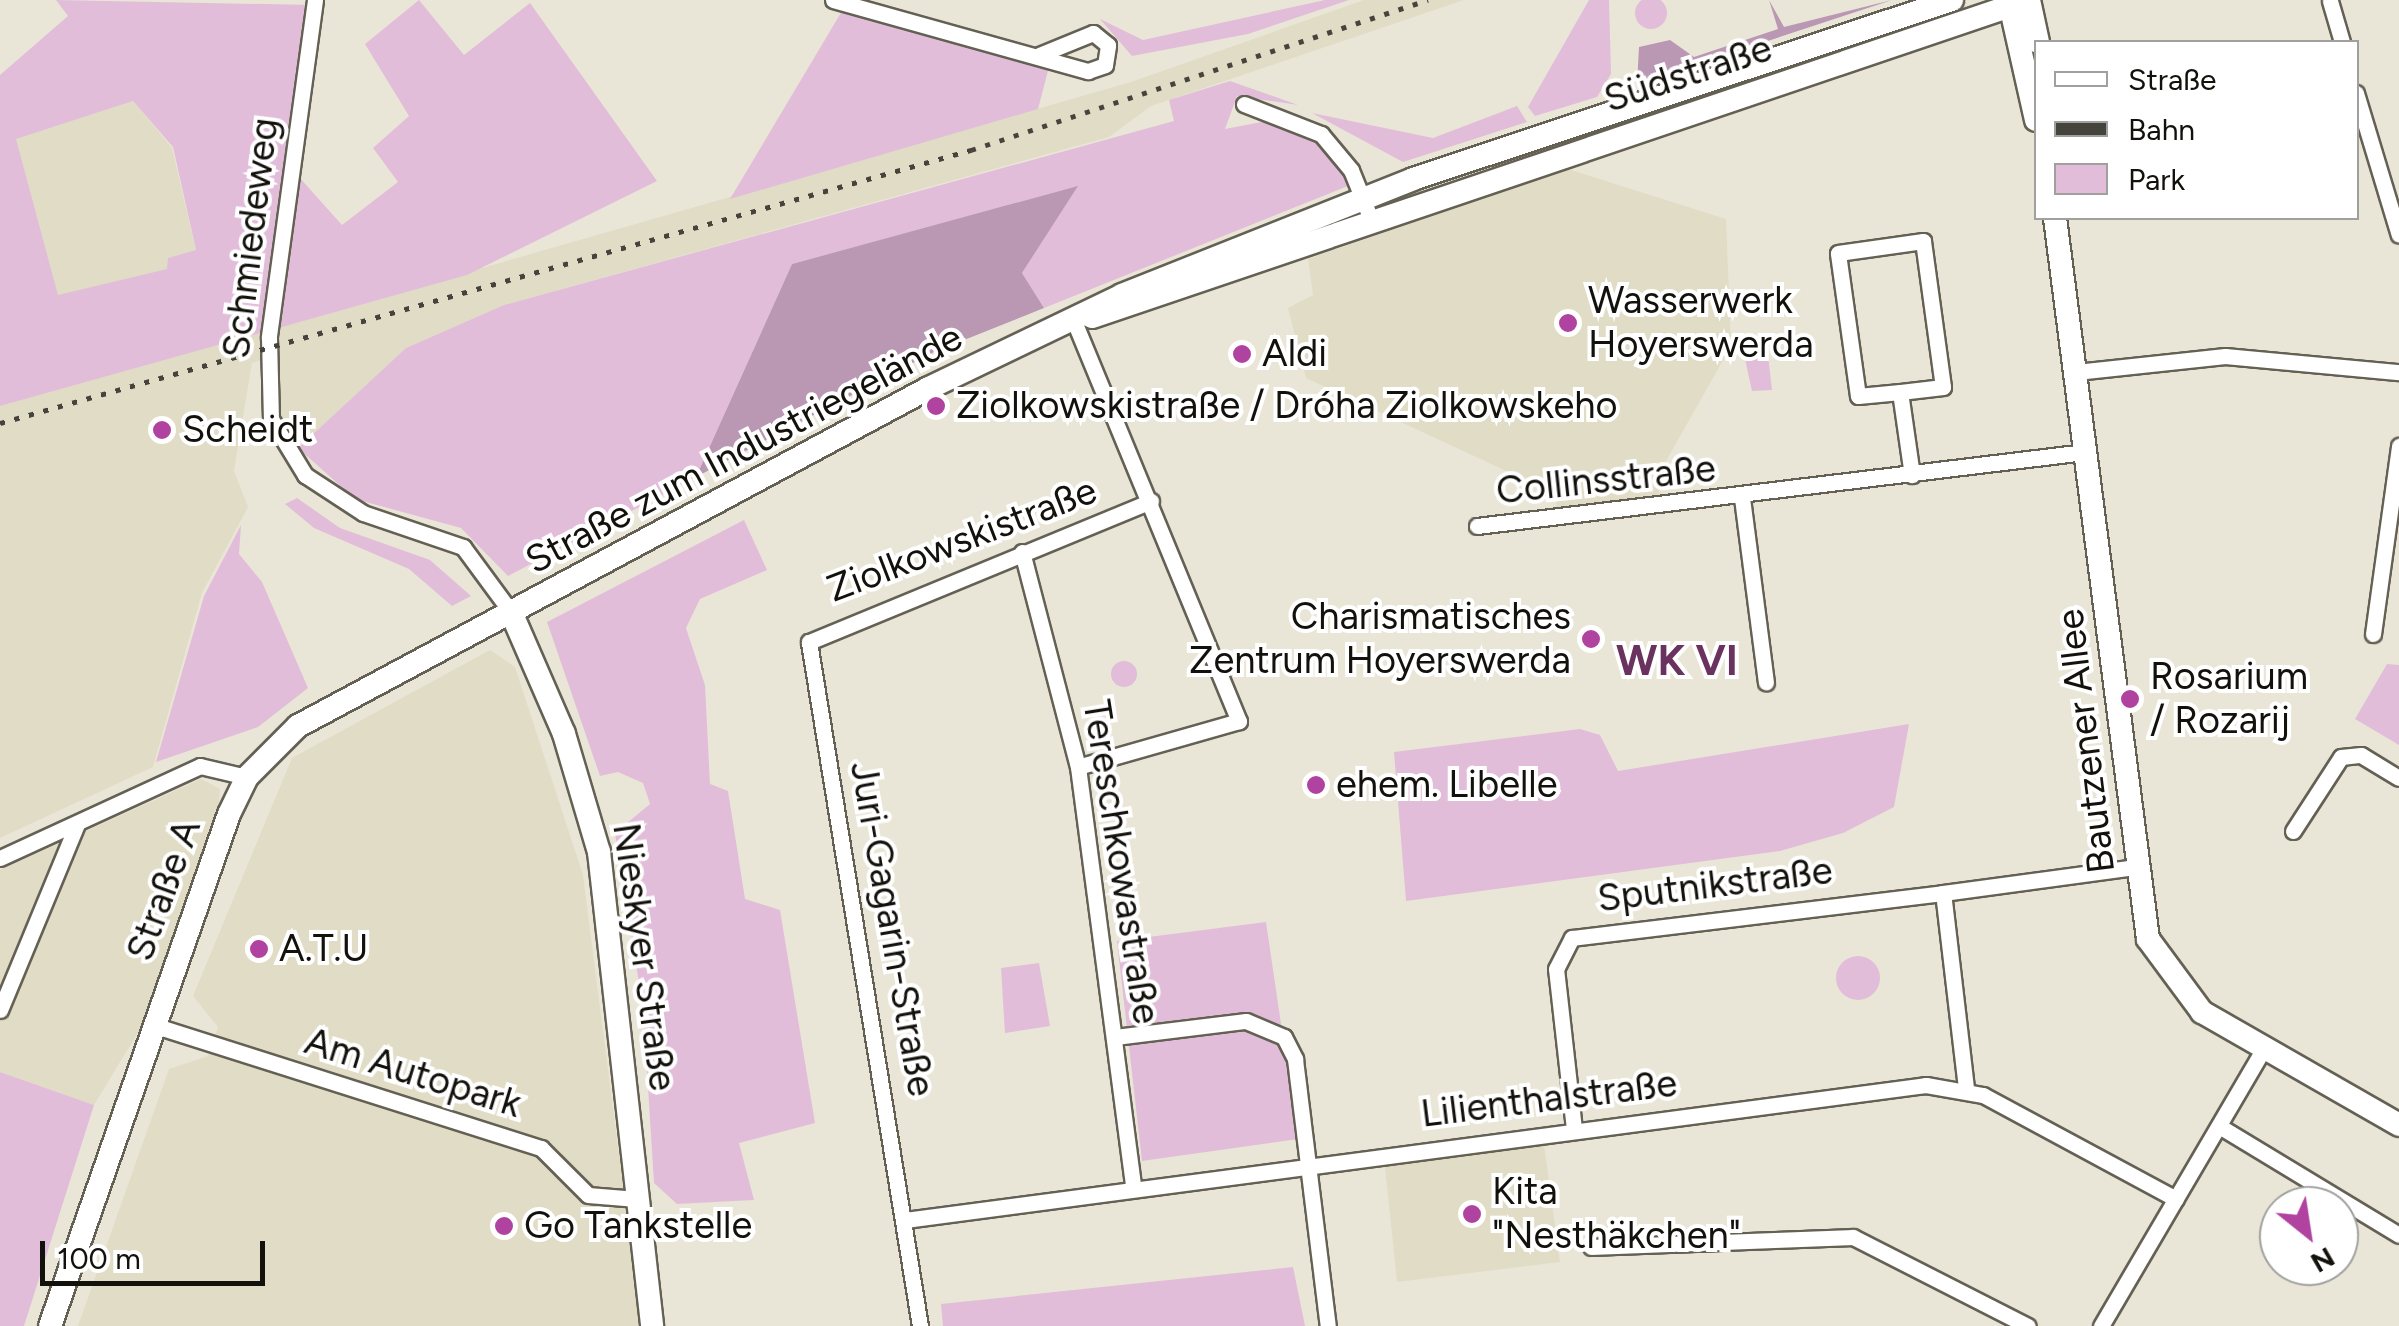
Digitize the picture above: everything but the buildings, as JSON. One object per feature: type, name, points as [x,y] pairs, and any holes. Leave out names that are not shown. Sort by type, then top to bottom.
[{"type":"main road","name":"Südstraße","points":[[1366,208],[1952,0]]},
{"type":"main road","name":"Südstraße","points":[[1366,208],[2019,1]]},
{"type":"main road","points":[[2019,1],[2037,40]]},
{"type":"main road","points":[[2019,1],[2034,106]]},
{"type":"main road","name":"Straße zum Industriegelände","points":[[510,612],[926,389],[1079,319],[1129,311],[1366,208]]},
{"type":"main road","name":"Bautzener Allee","points":[[2055,220],[2148,940],[2169,977],[2202,1012],[2399,1125]]},
{"type":"main road","name":"Straße A","points":[[50,1326],[153,1025],[247,778],[298,726],[510,612]]},
{"type":"main road","name":"Nieskyer Straße","points":[[510,612],[564,734],[599,852],[652,1326]]},
{"type":"street","name":"Schmiedeweg","points":[[304,474],[271,419],[267,374],[315,0]]},
{"type":"street","points":[[832,0],[1039,55]]},
{"type":"street","points":[[2330,0],[2341,40]]},
{"type":"street","points":[[2359,102],[2399,234]]},
{"type":"street","points":[[1244,104],[1321,134],[1366,208]]},
{"type":"street","points":[[2381,178],[2399,172]]},
{"type":"street","points":[[1923,240],[1943,387],[1900,392],[1858,396],[1838,253],[1923,240]]},
{"type":"street","name":"Ziolkowskistraße","points":[[1078,767],[1239,721],[1079,319]]},
{"type":"street","points":[[2076,372],[2248,356],[2399,372]]},
{"type":"street","points":[[1900,392],[1912,475]]},
{"type":"street","points":[[2373,634],[2399,446]]},
{"type":"street","name":"Collinsstraße","points":[[1477,526],[1742,498],[2085,452]]},
{"type":"street","name":"Straße zum Industriegelände","points":[[304,474],[363,513],[463,547],[510,612]]},
{"type":"street","name":"Collinsstraße","points":[[1742,498],[1766,682]]},
{"type":"street","name":"Ziolkowskistraße","points":[[807,651],[827,627],[1151,501]]},
{"type":"street","name":"Tereschkowastraße","points":[[1022,552],[1078,767],[1133,1186]]},
{"type":"street","name":"Juri-Gagarin-Straße","points":[[807,651],[920,1326]]},
{"type":"street","points":[[2293,831],[2341,757],[2362,755],[2399,778]]},
{"type":"street","points":[[0,858],[200,766],[215,762],[247,778]]},
{"type":"street","points":[[0,1010],[78,824]]},
{"type":"street","name":"Sputnikstraße","points":[[1574,1129],[1556,969],[1572,938],[2136,867]]},
{"type":"street","points":[[1943,892],[1966,1088]]},
{"type":"street","name":"Am Autopark","points":[[153,1025],[541,1148],[588,1195],[637,1199]]},
{"type":"street","points":[[1115,1036],[1271,1026],[1293,1051],[1328,1326]]},
{"type":"street","points":[[2100,1326],[2265,1047]]},
{"type":"street","name":"Lilienthalstraße","points":[[905,1220],[1308,1162],[1908,1087],[1966,1088],[2176,1198]]},
{"type":"street","points":[[2219,1126],[2399,1234]]},
{"type":"street","points":[[1591,1247],[1853,1238],[2028,1326]]},
{"type":"shaded area","points":[[1364,0],[1464,0],[1151,106],[1109,137],[504,305],[406,348],[298,448],[280,417],[274,356],[252,363],[234,471],[248,507],[202,593],[153,767],[0,838],[0,406],[1131,82]]},
{"type":"shaded area","points":[[1769,0],[1784,27],[1892,0],[1637,84],[1639,47],[1670,40],[1694,57],[1778,29]]},
{"type":"shaded area","points":[[133,101],[172,148],[196,251],[168,269],[58,296],[15,139]]},
{"type":"shaded area","points":[[1568,169],[1726,219],[1731,346],[1657,477],[1662,507],[1557,518],[1556,499],[1517,476],[1306,378],[1288,308],[1313,295],[1308,259]]},
{"type":"shaded area","points":[[1078,186],[1022,273],[1044,308],[934,352],[696,477],[792,264]]},
{"type":"shaded area","points":[[490,650],[515,667],[583,875],[641,1326],[78,1326],[169,1069],[208,1056],[218,1027],[193,996],[292,758]]},
{"type":"shaded area","points":[[201,779],[220,789],[218,814],[145,1021],[94,1105],[0,1072],[0,870]]},
{"type":"shaded area","name":"Kita \"Nesthäkchen\"","points":[[1544,1145],[1560,1262],[1397,1282],[1385,1167]]},
{"type":"green space","points":[[1659,-1],[1666,7],[1663,25],[1651,29],[1639,25],[1635,13],[1639,1]]},
{"type":"green space","points":[[56,0],[314,5],[291,168],[342,225],[398,182],[373,148],[409,116],[365,44],[419,0],[464,55],[530,3],[657,181],[467,275],[0,406],[0,75],[68,16]],"holes":[[[133,101],[173,147],[196,250],[168,258],[167,269],[58,295],[16,139]]]},
{"type":"green space","points":[[1325,0],[1349,0],[1248,34],[1132,56],[1100,19],[1143,40]]},
{"type":"green space","points":[[1589,0],[1609,0],[1611,74],[1597,97],[1535,116],[1528,107]]},
{"type":"green space","points":[[842,11],[1049,67],[1038,109],[730,199]]},
{"type":"green space","points":[[1230,81],[1298,105],[1237,96],[1225,129],[1277,119],[1320,140],[1353,184],[1044,308],[1022,273],[1077,187],[792,264],[696,477],[508,576],[461,528],[355,499],[298,448],[406,348],[504,305],[1174,121],[1169,100]]},
{"type":"green space","points":[[1517,106],[1527,122],[1403,162],[1312,113],[1433,138]]},
{"type":"green space","points":[[1767,347],[1772,390],[1752,391],[1743,350]]},
{"type":"green space","points":[[297,498],[340,528],[430,560],[471,596],[452,606],[409,569],[314,528],[285,504]]},
{"type":"green space","points":[[744,520],[767,570],[700,599],[686,628],[705,685],[710,784],[728,791],[745,899],[780,910],[815,1123],[739,1143],[754,1200],[677,1204],[654,1183],[643,1008],[615,833],[650,804],[643,783],[618,772],[600,776],[547,622]]},
{"type":"green space","points":[[241,525],[239,554],[262,582],[308,688],[258,727],[156,762],[204,596]]},
{"type":"green space","points":[[1124,661],[1133,665],[1137,674],[1133,683],[1124,687],[1115,683],[1111,674],[1115,665]]},
{"type":"green space","points":[[2387,664],[2399,665],[2399,745],[2355,719]]},
{"type":"green space","points":[[1909,724],[1894,807],[1843,833],[1780,851],[1406,901],[1394,752],[1580,729],[1600,735],[1618,771]]},
{"type":"green space","points":[[1266,922],[1298,1139],[1142,1161],[1117,941]]},
{"type":"green space","points":[[1858,956],[1874,962],[1880,978],[1874,994],[1858,1000],[1842,994],[1836,978],[1842,962]]},
{"type":"green space","points":[[1039,963],[1050,1026],[1005,1033],[1001,968]]},
{"type":"green space","points":[[0,1072],[94,1105],[24,1326],[0,1326]]},
{"type":"green space","points":[[1293,1267],[1305,1326],[943,1326],[941,1304]]},
{"type":"railway","points":[[0,423],[971,150],[1428,0]]},
{"type":"place","name":"Wasserwerk Hoyerswerda","points":[[1568,323]]},
{"type":"place","name":"Aldi","points":[[1242,354]]},
{"type":"place","name":"Ziolkowskistraße / Dróha Ziolkowskeho","points":[[936,406]]},
{"type":"place","name":"Scheidt","points":[[162,430]]},
{"type":"place","name":"Charismatisches Zentrum Hoyerswerda","points":[[1591,639]]},
{"type":"place","name":"Rosarium / Rozarij","points":[[2130,699]]},
{"type":"place","name":"ehem. Libelle","points":[[1316,785]]},
{"type":"place","name":"A.T.U","points":[[259,949]]},
{"type":"place","name":"Kita \"Nesthäkchen\"","points":[[1472,1214]]},
{"type":"place","name":"Go Tankstelle","points":[[504,1226]]},
{"type":"district","name":"WK VI","points":[[1677,661]]}]
